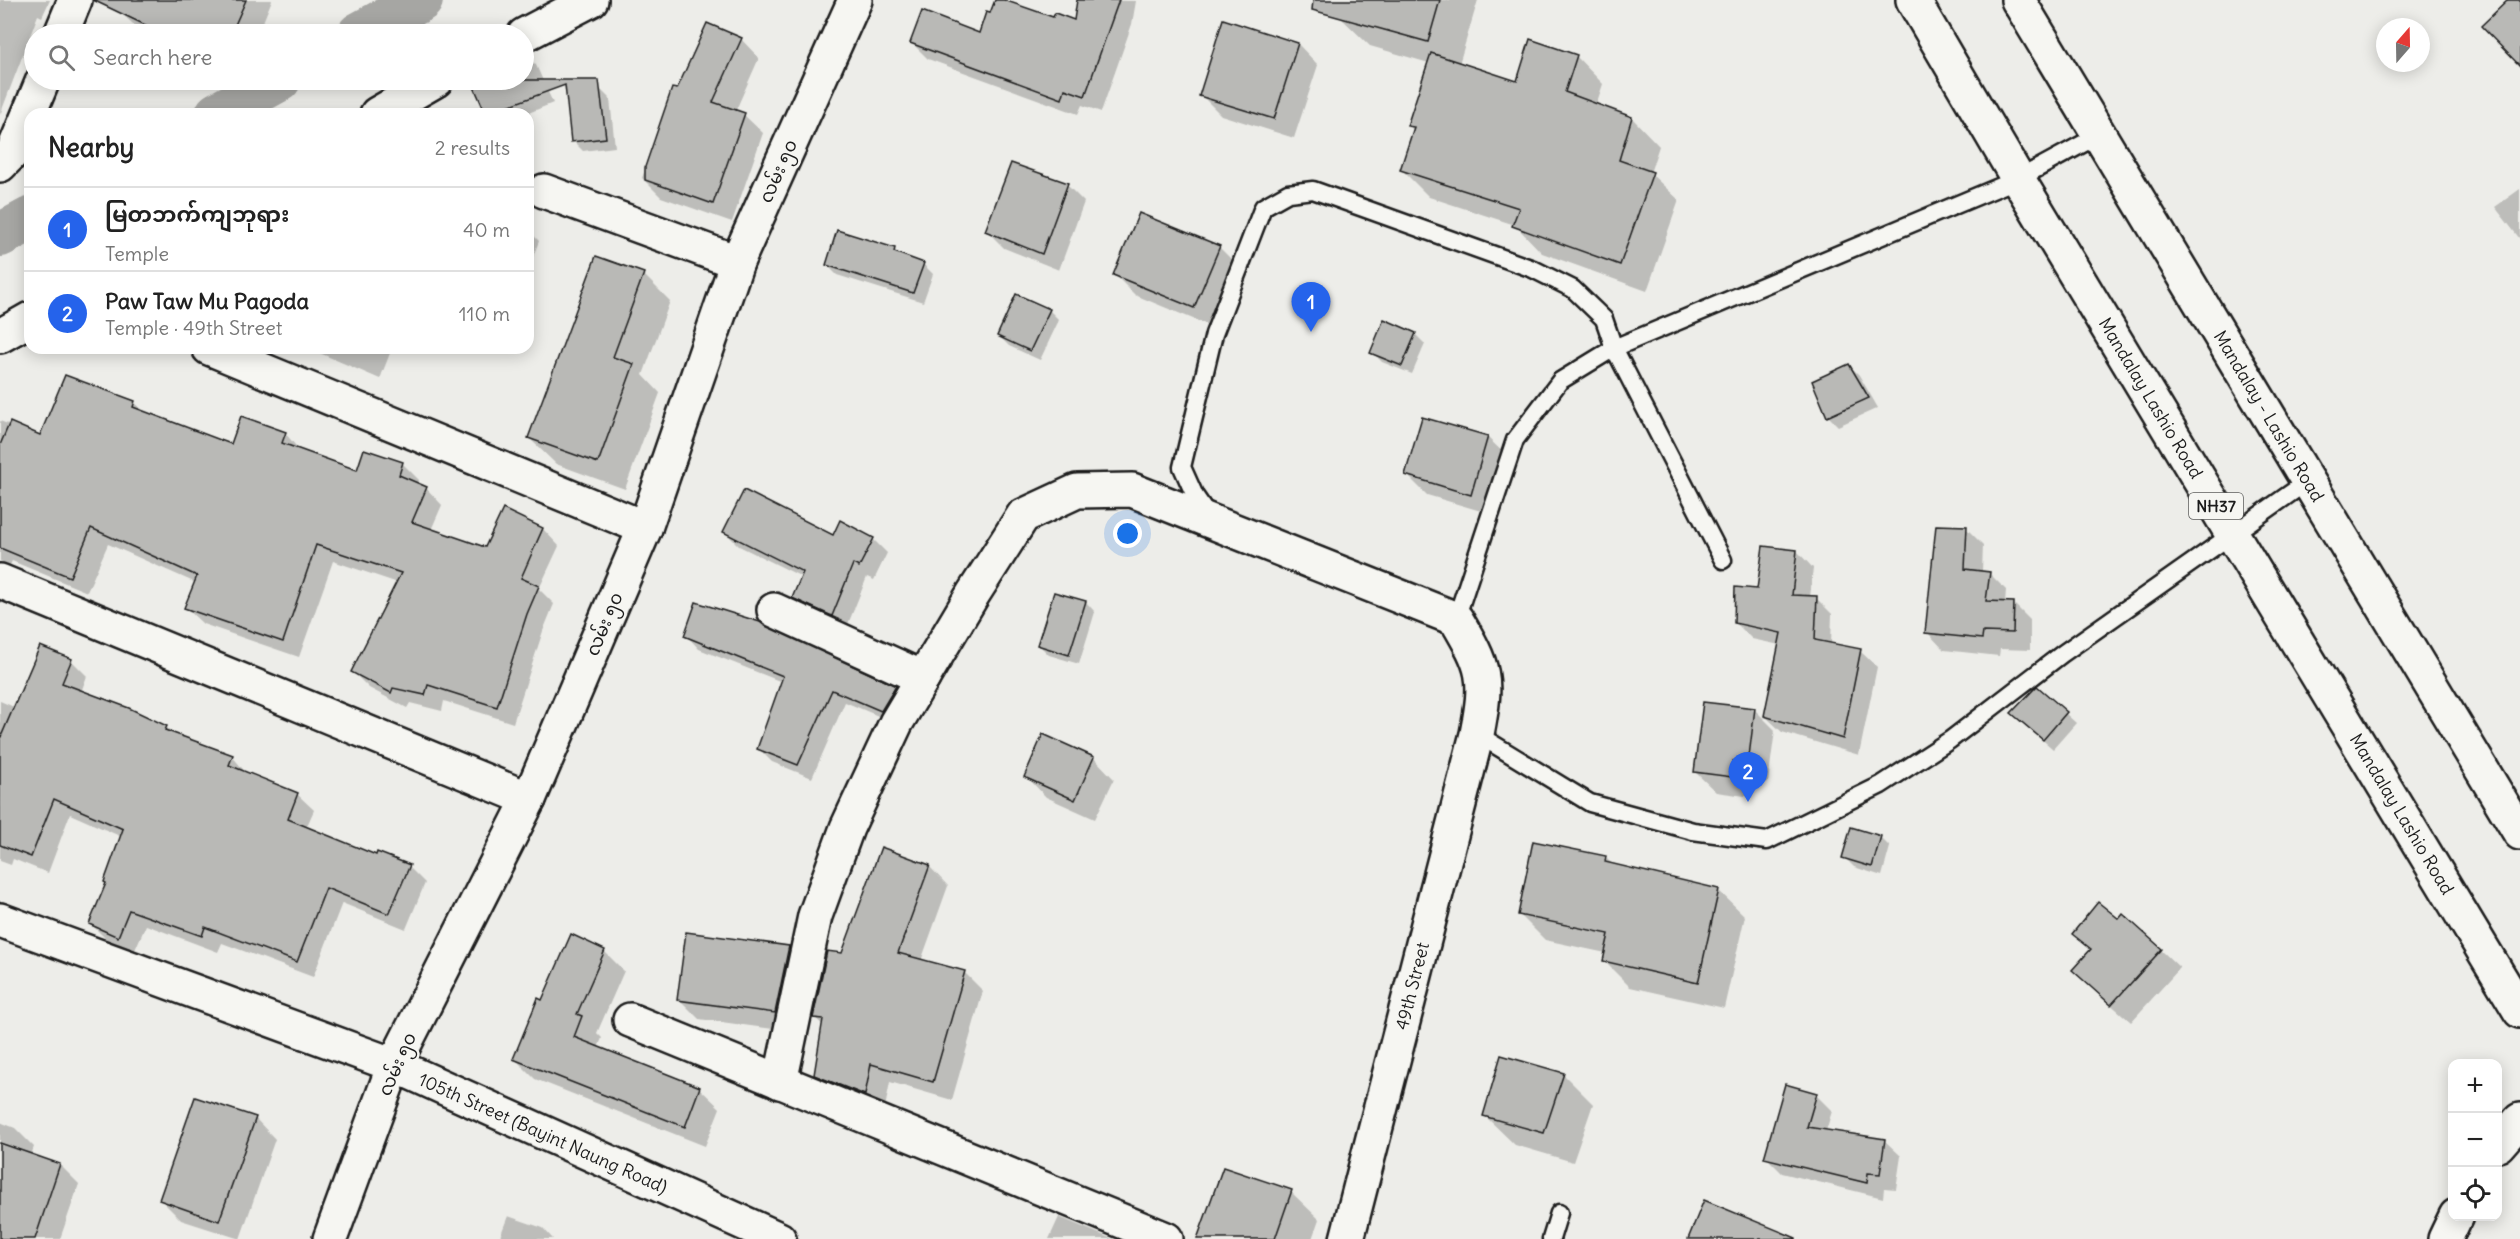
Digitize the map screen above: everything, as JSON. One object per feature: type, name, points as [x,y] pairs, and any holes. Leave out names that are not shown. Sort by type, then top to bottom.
[{"type":"main road","points":[[65,24],[75,0]]},
{"type":"main road","points":[[534,30],[591,0]]},
{"type":"main road","name":"လမ်း ၅၀","points":[[330,1239],[394,1065],[529,799],[645,528],[737,262],[855,0]]},
{"type":"main road","name":"Mandalay Lashio Road","points":[[1913,0],[2018,179],[2520,1011]]},
{"type":"main road","name":"Mandalay - Lashio Road","points":[[2018,0],[2520,833]]},
{"type":"main road","points":[[31,108],[39,90]]},
{"type":"main road","points":[[387,108],[419,90]]},
{"type":"main road","points":[[0,165],[13,152],[24,126]]},
{"type":"main road","points":[[544,191],[737,262]]},
{"type":"main road","points":[[0,336],[24,322]]},
{"type":"main road","points":[[224,354],[645,528]]},
{"type":"main road","points":[[780,1082],[815,916],[847,828],[896,723],[1023,516],[1077,491],[1132,490],[1456,619]]},
{"type":"main road","points":[[0,581],[529,799]]},
{"type":"main road","points":[[774,610],[923,678]]},
{"type":"main road","name":"49th Street","points":[[1347,1239],[1478,734],[1485,694],[1479,658],[1456,619]]},
{"type":"main road","name":"105th Street (Bayint Naung Road)","points":[[0,920],[394,1065],[779,1239]]},
{"type":"main road","points":[[630,1020],[1166,1239]]},
{"type":"main road","points":[[2502,1140],[2520,1120]]},
{"type":"main road","points":[[2445,1239],[2454,1221]]},
{"type":"lane","points":[[1456,619],[1515,440],[1560,381],[1614,348],[2018,179],[2099,135]]},
{"type":"lane","points":[[1213,523],[1182,467],[1218,323],[1263,207],[1287,193],[1313,190],[1533,269],[1573,290],[1605,319],[1614,348],[1724,560]]},
{"type":"lane","points":[[1478,734],[1590,803],[1693,831],[1767,841],[1881,785],[1950,740],[2062,654],[2308,481]]},
{"type":"lane","points":[[1551,1239],[1560,1213]]},
{"type":"building","points":[[93,0],[246,0],[235,24],[143,24]]},
{"type":"building","points":[[995,0],[1004,0],[1053,17],[1055,13],[1074,20],[1077,0],[1119,0],[1085,96],[1065,89],[1062,99],[910,43],[922,11],[979,33],[986,12],[990,13]]},
{"type":"building","points":[[1313,0],[1440,0],[1428,42],[1312,10]]},
{"type":"building","points":[[2508,0],[2520,0],[2520,66],[2481,26]]},
{"type":"building","points":[[1223,19],[1298,43],[1274,119],[1199,96]]},
{"type":"building","points":[[707,23],[742,38],[713,102],[745,113],[713,204],[645,180],[645,167],[672,88],[677,89]]},
{"type":"building","points":[[1530,39],[1577,55],[1565,92],[1632,117],[1619,160],[1653,172],[1620,265],[1512,226],[1519,208],[1400,170],[1414,127],[1407,126],[1431,53],[1517,81]]},
{"type":"building","points":[[534,80],[599,80],[606,138],[571,142],[565,85],[502,108],[483,108],[475,90],[534,90]]},
{"type":"building","points":[[1011,163],[1068,183],[1042,254],[985,231]]},
{"type":"building","points":[[1139,213],[1220,246],[1194,308],[1113,275]]},
{"type":"building","points":[[837,230],[895,248],[894,252],[924,263],[913,293],[826,265]]},
{"type":"building","points":[[596,256],[644,273],[613,357],[634,364],[598,463],[528,438]]},
{"type":"building","points":[[1016,294],[1050,309],[1030,351],[997,336]]},
{"type":"building","points":[[1384,319],[1416,333],[1402,366],[1370,353]]},
{"type":"building","points":[[1849,364],[1869,398],[1827,417],[1812,381]]},
{"type":"building","points":[[65,375],[135,401],[133,407],[231,444],[241,416],[286,432],[282,443],[357,470],[364,449],[403,462],[399,475],[427,487],[412,522],[485,547],[503,509],[543,528],[521,578],[539,586],[527,614],[497,707],[428,685],[425,695],[393,688],[391,693],[351,672],[401,573],[316,545],[283,642],[184,608],[197,576],[91,528],[70,577],[0,548],[0,445],[10,422],[40,435]]},
{"type":"building","points":[[1422,417],[1488,436],[1471,495],[1405,475]]},
{"type":"building","points":[[744,490],[833,535],[840,520],[874,538],[859,567],[853,564],[832,616],[792,598],[803,572],[723,532]]},
{"type":"building","points":[[1936,525],[1967,526],[1965,569],[1990,572],[1986,601],[2014,602],[2013,633],[1983,632],[1982,639],[1925,633]]},
{"type":"building","points":[[1763,546],[1797,550],[1792,595],[1817,596],[1815,640],[1861,649],[1843,739],[1764,716],[1781,633],[1734,623],[1735,587],[1757,589]]},
{"type":"building","points":[[1054,592],[1086,601],[1069,655],[1037,645]]},
{"type":"building","points":[[696,602],[760,622],[896,686],[881,711],[832,690],[798,765],[757,749],[783,676],[684,636]]},
{"type":"building","points":[[40,646],[72,659],[62,683],[129,708],[167,726],[165,730],[233,755],[229,765],[298,793],[288,819],[376,855],[377,852],[410,865],[389,914],[326,888],[297,962],[205,927],[202,936],[129,910],[118,937],[89,924],[106,883],[104,882],[123,829],[54,799],[31,857],[0,845],[0,739]]},
{"type":"building","points":[[2037,686],[2067,712],[2043,740],[2011,713]]},
{"type":"building","points":[[1703,702],[1755,708],[1748,764],[1733,761],[1732,777],[1694,772]]},
{"type":"building","points":[[1043,734],[1094,757],[1075,800],[1024,777]]},
{"type":"building","points":[[1851,827],[1881,836],[1872,867],[1842,858]]},
{"type":"building","points":[[1533,841],[1606,856],[1605,862],[1719,889],[1698,983],[1603,961],[1609,934],[1518,915]]},
{"type":"building","points":[[881,847],[930,865],[898,953],[965,971],[933,1082],[871,1064],[865,1095],[814,1075],[823,1019],[813,1018],[827,951],[842,953]]},
{"type":"building","points":[[2098,902],[2119,919],[2123,914],[2162,949],[2111,1005],[2072,970],[2091,949],[2072,934]]},
{"type":"building","points":[[686,932],[789,946],[775,1013],[677,1000]]},
{"type":"building","points":[[571,934],[605,950],[577,1014],[582,1016],[574,1037],[700,1087],[685,1127],[513,1059],[538,998],[542,1000]]},
{"type":"building","points":[[1501,1055],[1564,1073],[1544,1133],[1483,1116]]},
{"type":"building","points":[[1785,1084],[1817,1093],[1807,1127],[1885,1139],[1880,1174],[1868,1173],[1867,1183],[1764,1158]]},
{"type":"building","points":[[195,1097],[256,1117],[219,1221],[159,1200]]},
{"type":"building","points":[[0,1143],[60,1164],[35,1239],[0,1239]]},
{"type":"building","points":[[1223,1167],[1292,1190],[1275,1239],[1197,1239]]},
{"type":"building","points":[[1704,1200],[1796,1238],[1796,1239],[1688,1239]]},
{"type":"waterway","points":[[377,24],[421,0]]},
{"type":"waterway","points":[[228,108],[261,90]]},
{"type":"waterway","points":[[0,235],[24,222]]},
{"type":"place","name":"မြတဘက်ကျဘုရား","points":[[1311,332]]},
{"type":"place","name":"Paw Taw Mu Pagoda","points":[[1748,802]]}]
